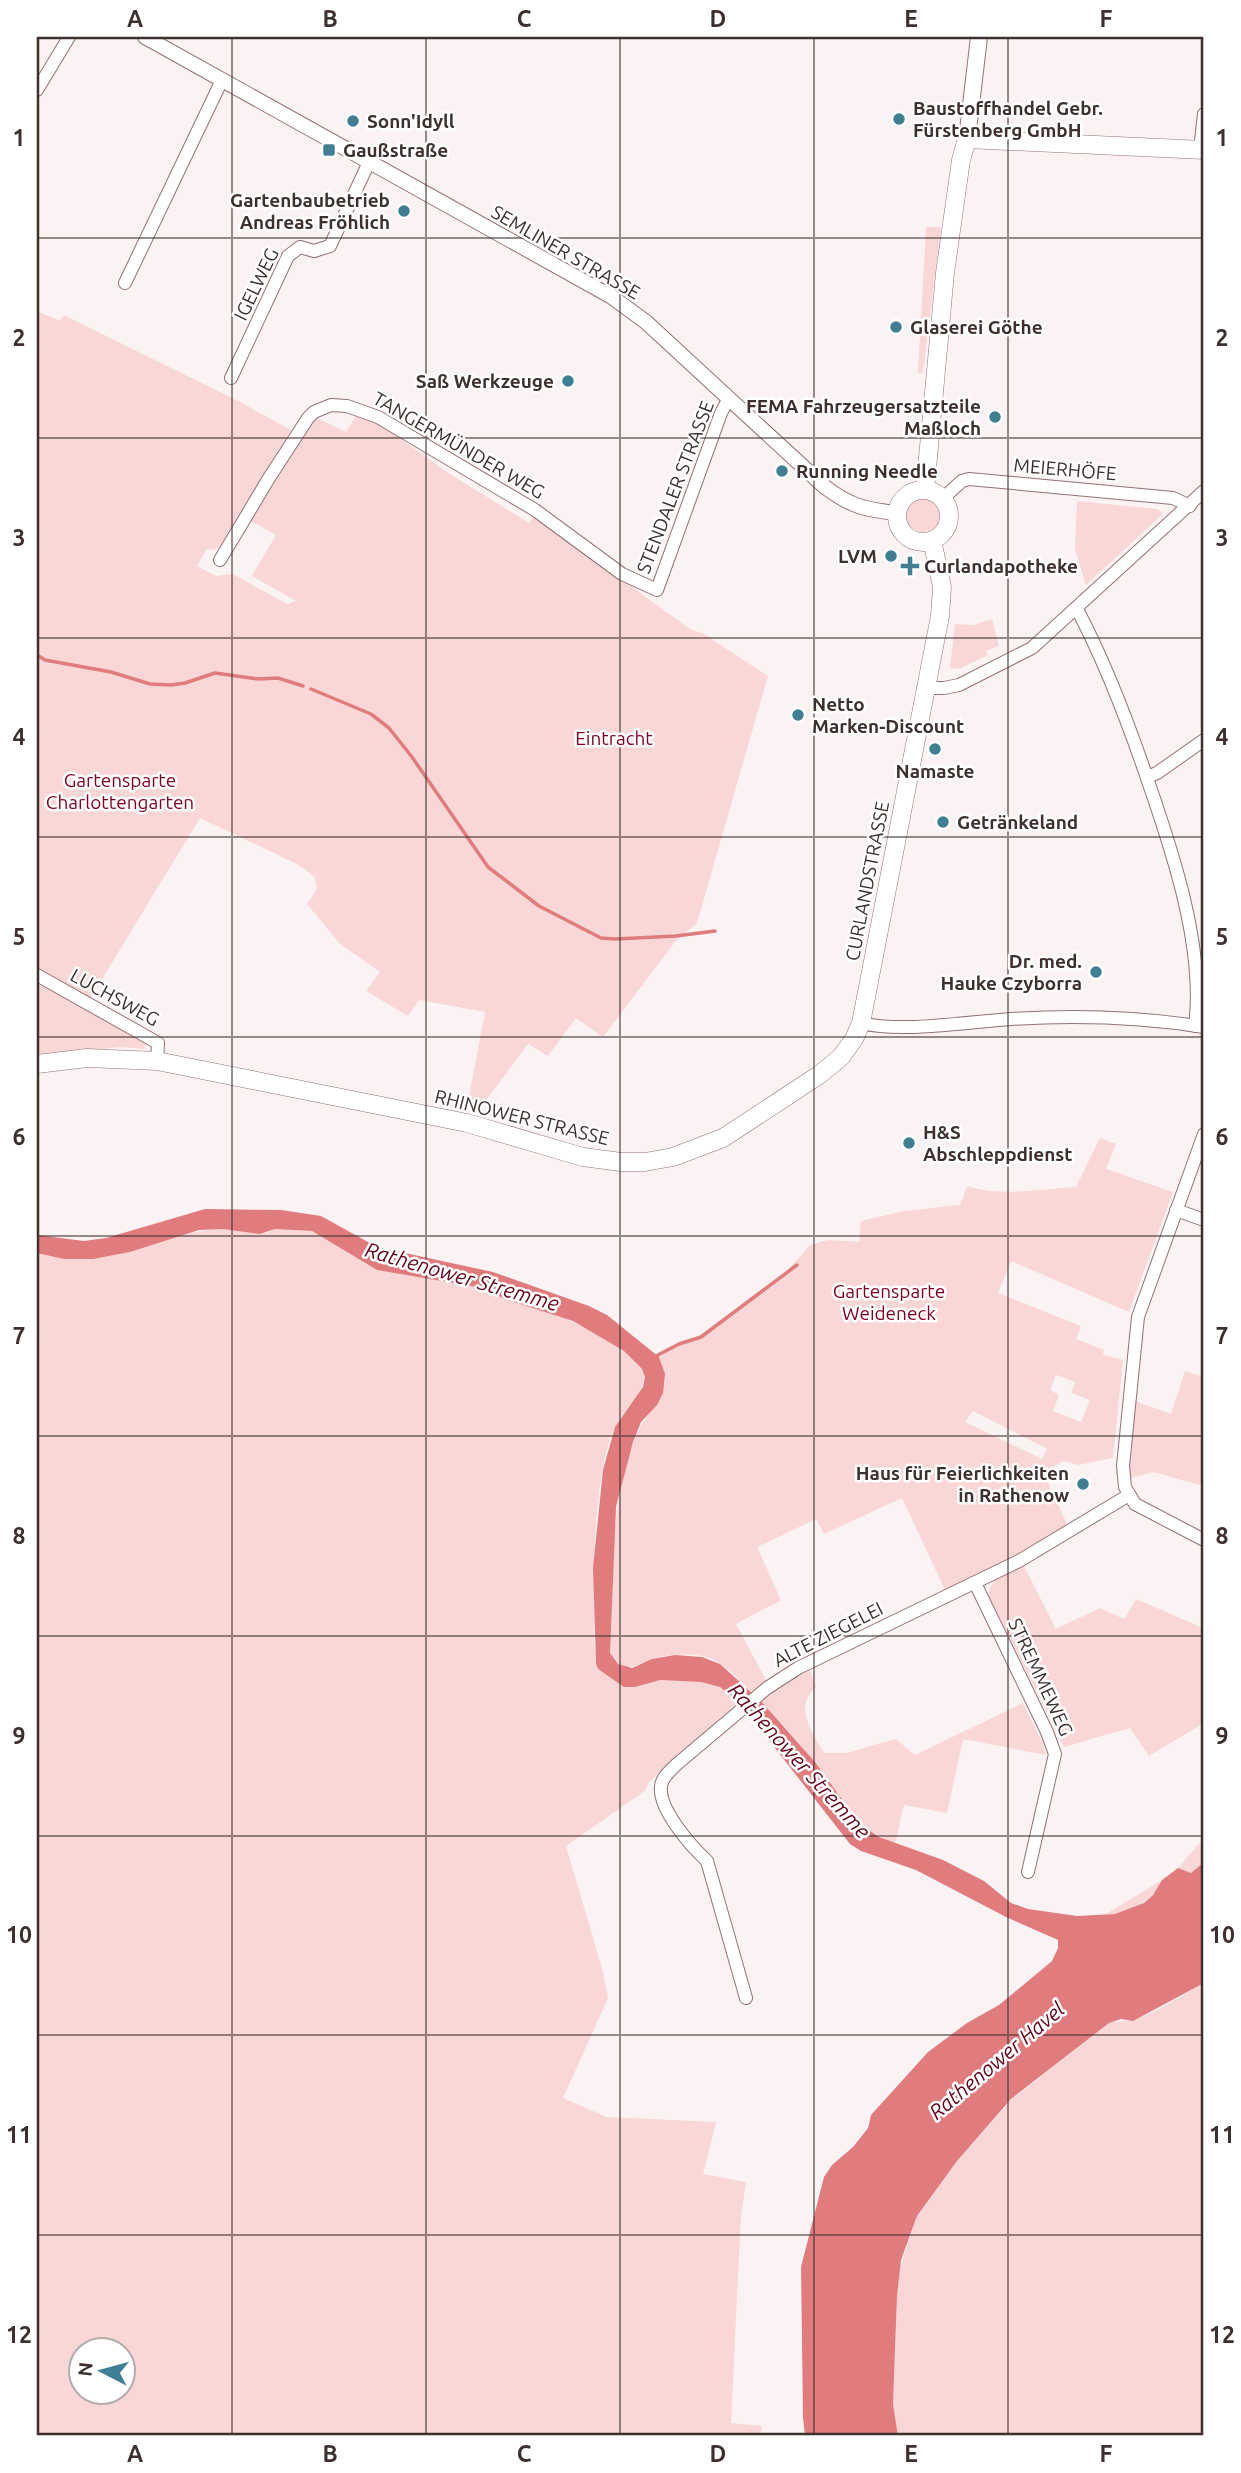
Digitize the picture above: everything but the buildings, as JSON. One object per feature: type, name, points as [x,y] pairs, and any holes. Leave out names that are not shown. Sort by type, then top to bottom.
[{"type":"main road","points":[[925,490],[945,273],[961,160],[967,139],[979,37]]},
{"type":"main road","points":[[967,139],[1202,150]]},
{"type":"main road","points":[[925,490],[942,499],[947,507],[948,522],[933,540],[922,541],[907,536],[900,528],[897,513],[906,496],[925,490]]},
{"type":"main road","name":"CURLANDSTRASSE","points":[[861,1023],[940,616],[942,587],[933,540]]},
{"type":"main road","name":"RHINOWER STRASSE","points":[[37,1064],[111,1058],[158,1061],[454,1120],[583,1157],[645,1162],[673,1157],[723,1138],[819,1075],[841,1057],[861,1023]]},
{"type":"street","points":[[37,90],[69,37]]},
{"type":"street","name":"SEMLINER STRASSE","points":[[150,38],[612,298],[646,322],[825,487],[844,501],[861,508],[897,513]]},
{"type":"street","points":[[125,283],[222,80]]},
{"type":"street","points":[[1202,150],[1204,114]]},
{"type":"street","name":"IGELWEG","points":[[231,378],[288,256],[300,247],[314,251],[330,246],[369,162]]},
{"type":"street","name":"STENDALER STRASSE","points":[[657,590],[721,413],[729,398]]},
{"type":"street","name":"TANGERMÜNDER WEG","points":[[220,561],[308,418],[314,412],[331,405],[359,409],[400,429],[535,510],[622,574],[657,590]]},
{"type":"street","name":"MEIERHÖFE","points":[[942,499],[962,481],[969,479],[1173,498],[1190,506]]},
{"type":"street","points":[[926,688],[959,685],[1032,648],[1204,491]]},
{"type":"street","points":[[861,1023],[873,1026],[908,1026],[1055,1016],[1104,1017],[1200,1027],[1186,910],[1167,837],[1105,665],[1077,609]]},
{"type":"street","points":[[1147,777],[1204,740]]},
{"type":"street","name":"LUCHSWEG","points":[[37,975],[158,1044],[158,1061]]},
{"type":"street","points":[[1204,1134],[1138,1317],[1123,1466],[1125,1487],[1135,1504],[1204,1539]]},
{"type":"street","points":[[1176,1210],[1204,1220]]},
{"type":"street","name":"ALTE ZIEGELEI","points":[[746,1998],[706,1861],[689,1844],[664,1804],[661,1789],[663,1780],[677,1764],[739,1712],[798,1668],[1019,1561],[1129,1495]]},
{"type":"street","name":"STREMMEWEG","points":[[975,1583],[1055,1754],[1028,1872]]},
{"type":"green space","points":[[926,227],[941,227],[923,373],[918,373]]},
{"type":"green space","points":[[37,311],[60,321],[64,315],[291,430],[222,544],[215,550],[207,549],[197,566],[216,576],[233,574],[287,604],[296,601],[252,576],[276,535],[249,520],[299,440],[317,418],[346,432],[358,413],[375,421],[450,474],[529,523],[534,516],[690,629],[704,634],[768,676],[697,923],[675,942],[603,1037],[576,1018],[548,1056],[528,1044],[479,1110],[467,1107],[485,1012],[419,1000],[408,1016],[366,991],[380,972],[340,944],[307,904],[317,889],[315,877],[297,864],[200,818],[90,999],[37,970]]},
{"type":"green space","points":[[923,498],[935,503],[940,515],[935,527],[923,532],[911,527],[906,515],[911,503]]},
{"type":"green space","points":[[1077,501],[1158,509],[1163,514],[1086,585],[1075,549]]},
{"type":"green space","points":[[992,619],[999,646],[986,651],[988,655],[959,669],[950,668],[955,624],[974,625]]},
{"type":"green space","points":[[37,979],[146,1041],[144,1049],[120,1047],[37,1056]]},
{"type":"green space","name":"Gartensparte Weideneck","points":[[1100,1138],[1116,1144],[1106,1169],[1173,1192],[1129,1312],[1011,1261],[998,1293],[1081,1326],[1076,1339],[1104,1350],[1103,1355],[1123,1360],[1113,1458],[1078,1465],[1063,1461],[1043,1472],[1068,1526],[995,1567],[945,1590],[902,1498],[824,1534],[816,1519],[757,1547],[781,1600],[736,1624],[766,1680],[752,1692],[727,1668],[703,1656],[666,1656],[629,1667],[616,1664],[609,1646],[616,1519],[625,1469],[633,1444],[656,1403],[663,1383],[659,1357],[700,1336],[788,1270],[810,1245],[828,1240],[859,1242],[861,1221],[904,1211],[960,1205],[967,1186],[1007,1192],[1076,1187]],"holes":[[[1056,1375],[1075,1382],[1071,1393],[1090,1400],[1081,1422],[1053,1411],[1059,1395],[1050,1390]],[[973,1411],[1047,1449],[1042,1459],[965,1422]]]},
{"type":"green space","points":[[223,1229],[266,1233],[275,1229],[312,1231],[377,1270],[482,1288],[505,1299],[557,1315],[591,1330],[624,1351],[644,1372],[641,1389],[610,1438],[601,1479],[594,1568],[596,1664],[598,1669],[625,1687],[660,1680],[701,1682],[720,1687],[739,1702],[648,1783],[646,1790],[566,1846],[603,1972],[608,1998],[563,2098],[607,2117],[716,2122],[703,2174],[746,2182],[741,2216],[731,2423],[762,2426],[760,2436],[37,2436],[37,1253],[71,1258],[105,1257],[186,1234]]},
{"type":"green space","points":[[1185,1371],[1204,1377],[1204,1486],[1153,1472],[1128,1479],[1135,1401],[1171,1414]]},
{"type":"green space","points":[[1023,1564],[1056,1629],[1100,1608],[1124,1619],[1136,1599],[1203,1628],[1204,1723],[1149,1756],[1130,1728],[1064,1747],[989,1596],[996,1580]]},
{"type":"green space","points":[[810,1670],[816,1687],[809,1694],[805,1711],[810,1728],[824,1753],[846,1753],[896,1739],[915,1755],[1023,1703],[1046,1755],[963,1739],[947,1813],[904,1805],[895,1844],[867,1828],[857,1818],[814,1761],[760,1700],[785,1682]]},
{"type":"green space","points":[[1204,1838],[1204,1862],[1191,1873],[1178,1868]]},
{"type":"green space","points":[[1162,1880],[1158,1888],[1139,1905],[1123,1912],[1106,1914]]},
{"type":"green space","points":[[1204,1983],[1204,2436],[898,2436],[893,2404],[897,2296],[900,2267],[917,2216],[957,2161],[1011,2100],[1109,2023],[1132,2020],[1149,2014]]},
{"type":"water","points":[[205,1209],[281,1210],[321,1216],[377,1247],[493,1272],[607,1315],[659,1357],[665,1374],[663,1393],[657,1405],[641,1422],[616,1507],[610,1653],[618,1664],[632,1668],[652,1659],[675,1655],[702,1657],[720,1664],[760,1700],[815,1762],[859,1823],[879,1837],[943,1860],[984,1881],[1011,1903],[1028,1909],[1077,1916],[1115,1914],[1144,1903],[1153,1895],[1162,1880],[1178,1868],[1191,1873],[1204,1862],[1204,1983],[1133,2021],[1121,2019],[1109,2023],[1011,2099],[957,2161],[917,2216],[901,2260],[897,2296],[893,2404],[898,2436],[805,2436],[801,2267],[824,2177],[868,2128],[871,2115],[928,2052],[967,2023],[999,2005],[1052,1961],[1058,1948],[1058,1940],[1006,1917],[916,1870],[861,1851],[850,1844],[739,1702],[720,1687],[701,1682],[660,1680],[624,1687],[598,1669],[593,1568],[603,1470],[615,1427],[643,1387],[645,1377],[642,1369],[624,1351],[573,1321],[505,1299],[482,1288],[377,1270],[312,1231],[275,1229],[260,1234],[223,1229],[199,1230],[130,1252],[93,1259],[64,1259],[37,1253],[37,1235],[84,1241],[106,1238]]},
{"type":"waterway","points":[[37,655],[45,660],[111,672],[150,684],[185,683],[215,673],[258,679],[278,678],[303,686]]},
{"type":"waterway","points":[[311,689],[371,714],[389,728],[488,867],[539,906],[601,938],[676,936],[715,931]]},
{"type":"waterway","points":[[656,1356],[679,1344],[701,1337],[797,1265]]},
{"type":"place","name":"Baustoffhandel Gebr. Fürstenberg GmbH","points":[[899,119]]},
{"type":"place","name":"Sonn'Idyll","points":[[353,121]]},
{"type":"place","name":"Gaußstraße","points":[[329,150]]},
{"type":"place","name":"Gartenbaubetrieb Andreas Fröhlich","points":[[404,211]]},
{"type":"place","name":"Glaserei Göthe","points":[[896,327]]},
{"type":"place","name":"Saß Werkzeuge","points":[[568,381]]},
{"type":"place","name":"FEMA Fahrzeugersatzteile Maßloch","points":[[995,417]]},
{"type":"place","name":"Running Needle","points":[[782,471]]},
{"type":"place","name":"LVM","points":[[891,556]]},
{"type":"place","name":"Curlandapotheke","points":[[910,566]]},
{"type":"place","name":"Netto Marken-Discount","points":[[798,715]]},
{"type":"place","name":"Namaste","points":[[935,749]]},
{"type":"place","name":"Getränkeland","points":[[943,822]]},
{"type":"place","name":"Dr. med. Hauke Czyborra","points":[[1096,972]]},
{"type":"place","name":"H&S Abschleppdienst","points":[[909,1143]]},
{"type":"place","name":"Haus für Feierlichkeiten in Rathenow","points":[[1083,1484]]},
{"type":"park label","name":"Eintracht","points":[[614,738]]},
{"type":"park label","name":"Gartensparte Charlottengarten","points":[[120,791]]},
{"type":"water label","name":"Rathenower Stremme","points":[[462,1277]]},
{"type":"water label","name":"Rathenower Stremme","points":[[799,1761]]},
{"type":"water label","name":"Rathenower Havel","points":[[997,2061]]}]
